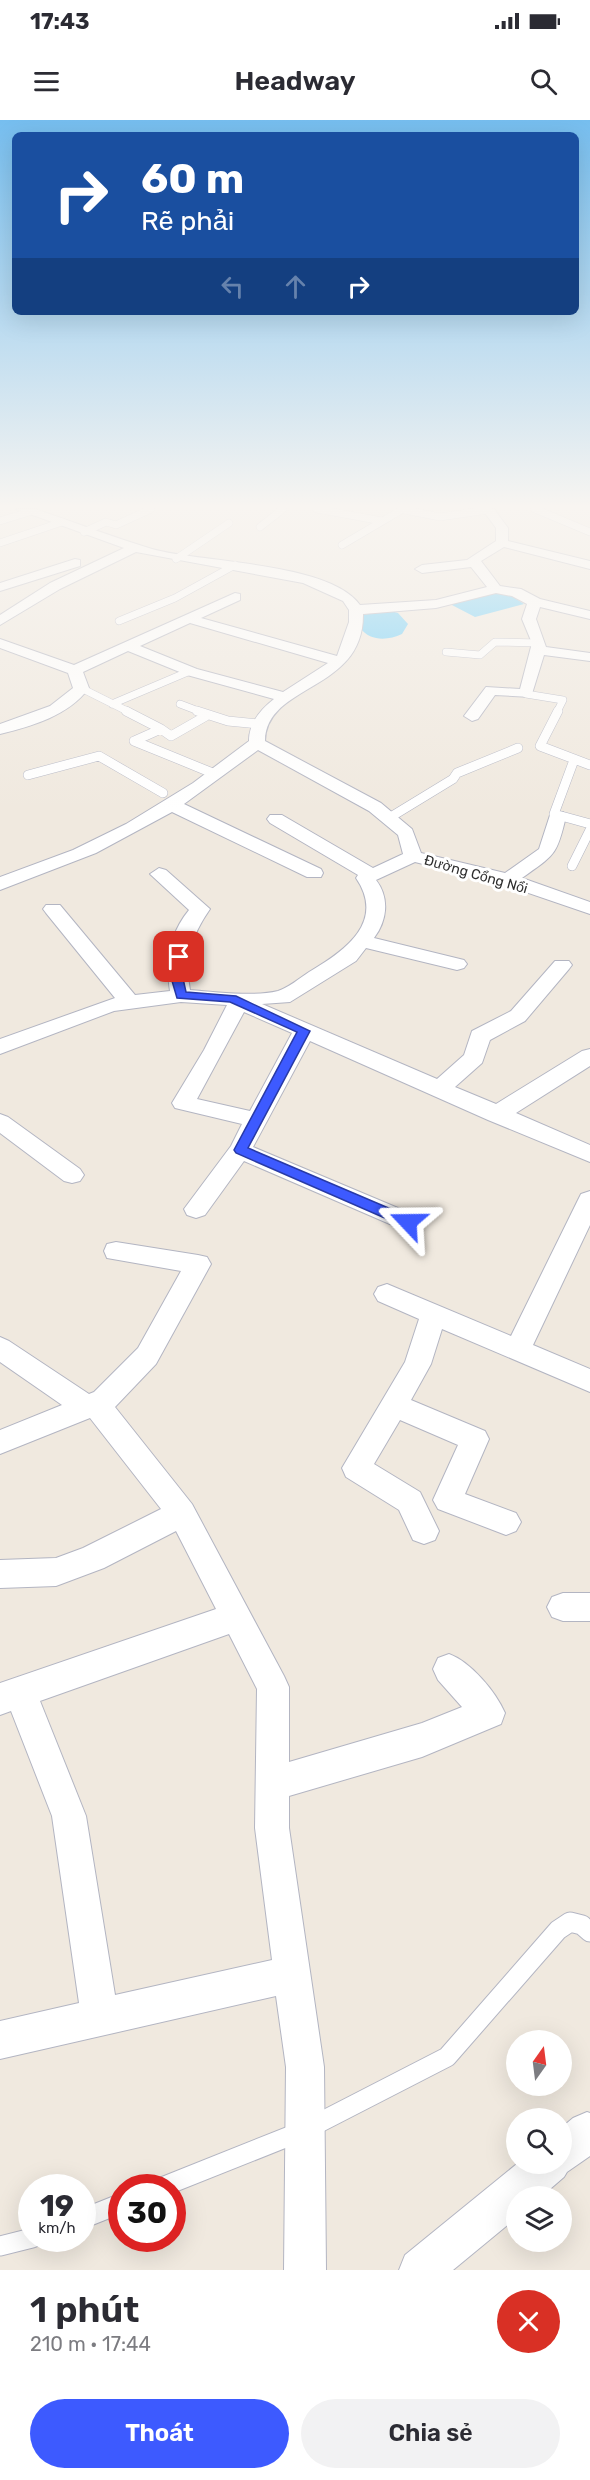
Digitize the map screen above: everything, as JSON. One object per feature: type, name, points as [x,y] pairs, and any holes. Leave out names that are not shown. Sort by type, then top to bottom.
[{"type":"street","points":[[0,621],[18,609]]},
{"type":"street","points":[[0,643],[75,670],[210,609]]},
{"type":"street","points":[[2,871],[45,855],[166,798],[208,771],[257,733],[285,697],[340,662],[347,653],[356,610],[365,609]]},
{"type":"street","points":[[472,716],[491,690],[526,694],[539,647],[529,619],[532,609]]},
{"type":"street","points":[[566,609],[590,615]]},
{"type":"street","points":[[191,619],[340,662]]},
{"type":"street","points":[[130,646],[190,671],[285,697]]},
{"type":"street","points":[[539,647],[590,657]]},
{"type":"street","points":[[1,726],[41,717],[76,695],[81,688],[75,670]]},
{"type":"street","name":"Đường Cổng Nổi","points":[[257,733],[389,818],[406,833],[413,856],[508,880],[590,908]]},
{"type":"street","points":[[166,798],[314,873]]},
{"type":"street","points":[[508,880],[520,868],[545,853],[557,816]]},
{"type":"street","points":[[276,819],[372,875]]},
{"type":"street","points":[[0,1025],[9,1044],[110,1005],[181,996],[236,1000],[283,997],[349,957],[375,924],[375,891],[365,878],[413,856]]},
{"type":"street","points":[[159,874],[200,909],[189,921],[181,940],[176,974],[181,996]]},
{"type":"street","points":[[52,909],[131,1004]]},
{"type":"street","points":[[361,941],[457,964]]},
{"type":"street","points":[[438,1090],[474,1058],[480,1036],[518,1016],[562,965]]},
{"type":"street","points":[[236,1000],[438,1090],[590,1154]]},
{"type":"street","points":[[236,1000],[216,1050],[183,1102],[257,1120]]},
{"type":"street","points":[[196,1209],[240,1150],[304,1031]]},
{"type":"street","points":[[496,1115],[590,1056]]},
{"type":"street","points":[[0,1122],[72,1175]]},
{"type":"street","points":[[240,1150],[408,1222]]},
{"type":"street","points":[[517,1350],[590,1200]]},
{"type":"street","points":[[0,1442],[104,1400],[147,1356],[198,1264],[116,1251]]},
{"type":"street","points":[[387,1294],[590,1382]]},
{"type":"street","points":[[424,1531],[410,1501],[356,1468],[418,1364],[433,1314]]},
{"type":"street","points":[[0,1347],[91,1405],[182,1513],[273,1687],[272,1828],[305,2067],[305,2270]]},
{"type":"street","points":[[394,1405],[475,1439],[448,1500],[506,1522]]},
{"type":"street","points":[[0,1574],[56,1572],[93,1558],[182,1513]]},
{"type":"street","points":[[100,2017],[69,1816],[10,1696],[236,1617]]},
{"type":"street","points":[[273,1784],[422,1740],[489,1713],[449,1669]]},
{"type":"street","points":[[0,2040],[292,1974]]},
{"type":"street","points":[[572,2145],[587,2132],[590,2136]]},
{"type":"street","points":[[420,2270],[537,2174]]},
{"type":"lane","points":[[119,621],[147,609]]},
{"type":"lane","points":[[446,652],[480,655],[495,642],[539,647]]},
{"type":"lane","points":[[112,704],[190,671]]},
{"type":"lane","points":[[81,688],[171,736],[206,716]]},
{"type":"lane","points":[[526,694],[563,700],[540,746],[590,765]]},
{"type":"lane","points":[[180,704],[206,716],[246,724],[257,733]]},
{"type":"lane","points":[[160,729],[134,741],[208,771]]},
{"type":"lane","points":[[389,818],[453,779],[457,773],[518,747]]},
{"type":"lane","points":[[28,775],[100,753],[166,798]]},
{"type":"lane","points":[[574,760],[554,814],[590,824]]},
{"type":"lane","points":[[572,866],[590,830]]},
{"type":"lane","points":[[186,2177],[305,2130],[447,2057],[558,1930],[570,1922],[582,1925],[590,1932]]},
{"type":"lane","points":[[0,2246],[18,2242]]},
{"type":"water","points":[[460,609],[504,609],[475,617]]},
{"type":"water","points":[[391,611],[398,613],[408,624],[402,634],[391,638],[379,638],[369,635],[360,628],[361,615]]},
{"type":"route","points":[[179,957],[176,974],[181,996],[232,999],[304,1031],[240,1150],[408,1222]]}]
